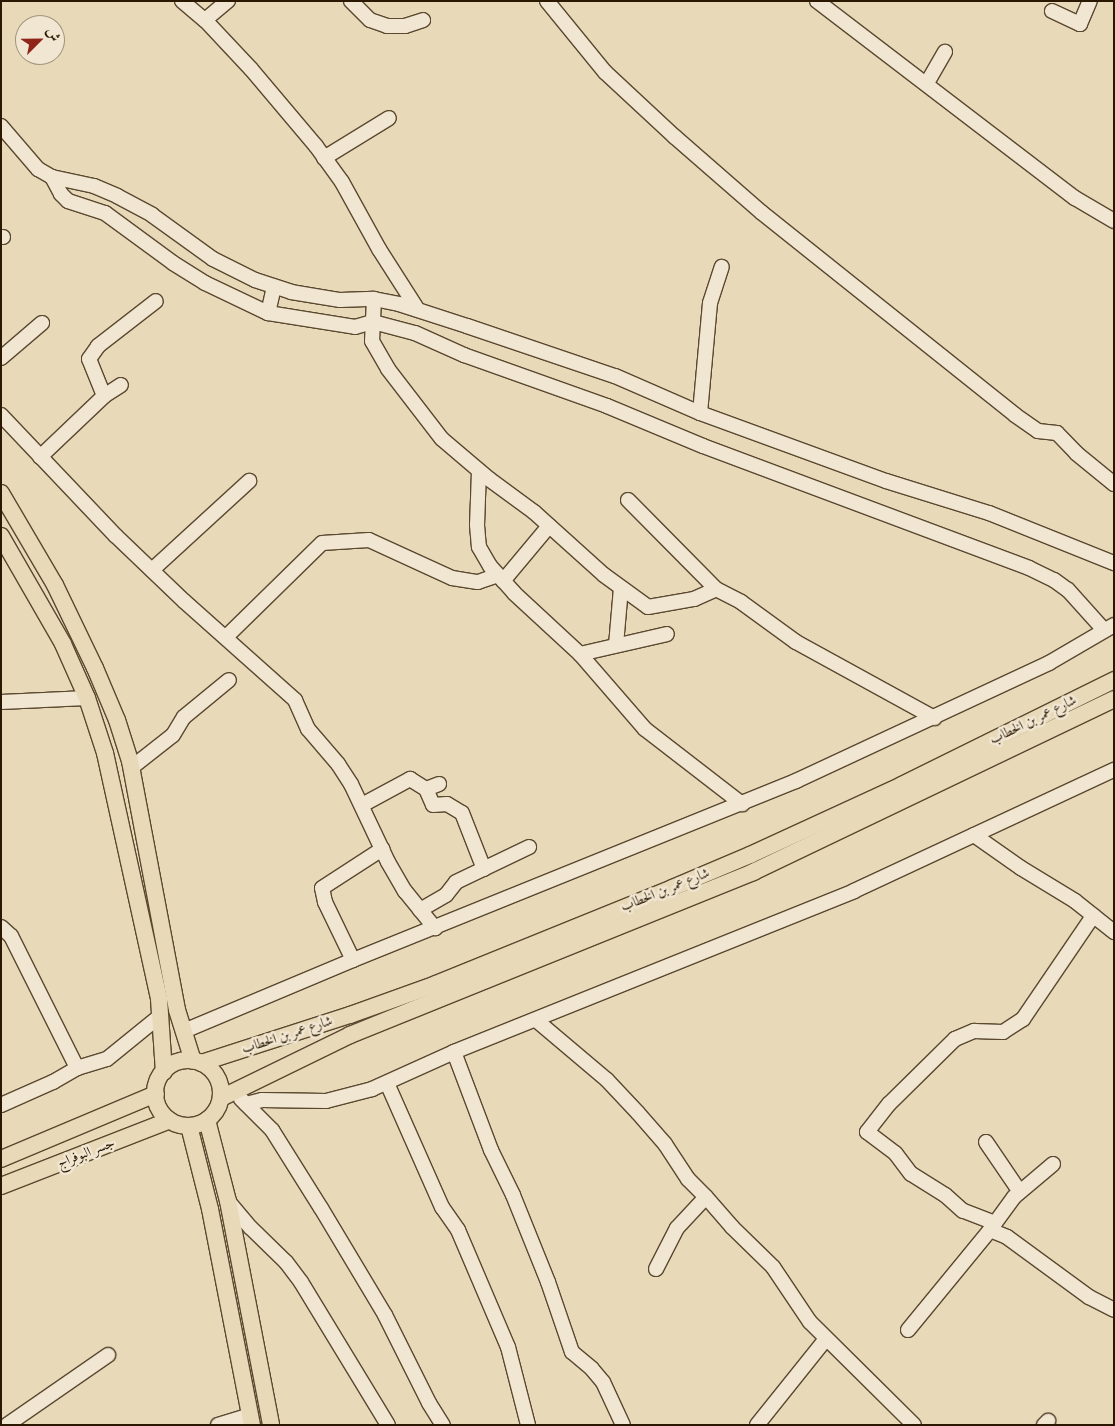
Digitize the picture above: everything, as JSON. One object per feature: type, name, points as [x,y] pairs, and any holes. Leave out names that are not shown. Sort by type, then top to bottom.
[{"type":"main road","points":[[1,493],[55,585],[118,720],[131,768],[178,1010],[184,1031],[197,1062]]},
{"type":"main road","points":[[1,536],[63,644],[87,698],[105,753],[158,999],[164,1072]]},
{"type":"main road","name":"شارع عمر بن الخطاب","points":[[197,1062],[350,1015],[436,984],[750,855],[902,785],[1114,680]]},
{"type":"main road","name":"شارع عمر بن الخطاب","points":[[227,1095],[350,1035],[753,872],[1114,699]]},
{"type":"main road","points":[[197,1062],[210,1069],[227,1095],[207,1120],[189,1126],[170,1120],[157,1104],[156,1094],[158,1082],[164,1072],[177,1063],[197,1062]]},
{"type":"main road","name":"جسر البوفراج","points":[[1,1159],[156,1094]]},
{"type":"main road","name":"جسر البوفراج","points":[[1,1186],[170,1120]]},
{"type":"main road","points":[[207,1120],[228,1201],[271,1425]]},
{"type":"main road","points":[[189,1126],[210,1209],[251,1420]]},
{"type":"street","points":[[182,1],[205,20],[251,69],[324,158],[342,182],[379,249],[418,310]]},
{"type":"street","points":[[205,20],[228,1]]},
{"type":"street","points":[[352,1],[370,20],[387,26],[405,26],[423,20]]},
{"type":"street","points":[[547,1],[605,72],[675,138],[754,206],[1015,415],[1038,431],[1057,434],[1076,453],[1114,484]]},
{"type":"street","points":[[1052,11],[1080,24],[1090,1]]},
{"type":"street","points":[[824,3],[1075,198],[1114,221]]},
{"type":"street","points":[[927,83],[945,52]]},
{"type":"street","points":[[324,158],[389,118]]},
{"type":"street","points":[[1,126],[38,169],[52,177],[94,186],[117,196],[152,215],[213,259],[255,280],[291,292],[340,300],[374,299],[418,310],[615,376],[700,413],[886,481],[989,514],[1114,563]]},
{"type":"street","points":[[52,177],[61,194],[68,201],[105,213],[173,263],[205,282],[268,313],[355,327],[373,322],[415,333],[464,355],[607,406],[703,446],[1029,568],[1054,580],[1068,590],[1109,627],[1049,663],[934,718],[742,804],[353,960],[184,1031]]},
{"type":"street","points":[[154,248],[176,232]]},
{"type":"street","points":[[700,413],[710,303],[722,267]]},
{"type":"street","points":[[268,313],[274,286]]},
{"type":"street","points":[[374,299],[372,341],[388,368],[442,439],[479,471],[549,526],[621,588],[648,607],[694,599],[716,589]]},
{"type":"street","points":[[104,396],[89,359],[98,346],[156,301]]},
{"type":"street","points":[[1,358],[42,323]]},
{"type":"street","points":[[40,457],[104,396],[121,385]]},
{"type":"street","points":[[1,415],[152,570],[294,700],[308,730],[338,764],[362,805],[382,849],[405,891],[435,928]]},
{"type":"street","points":[[479,471],[477,524],[480,547],[490,566],[500,578],[580,654],[645,729],[742,804]]},
{"type":"street","points":[[152,570],[249,481]]},
{"type":"street","points":[[628,500],[716,589],[741,602],[796,642],[934,718]]},
{"type":"street","points":[[226,637],[322,543],[369,540],[452,578],[478,582],[500,578],[549,526]]},
{"type":"street","points":[[616,646],[621,588]]},
{"type":"street","points":[[580,654],[668,634]]},
{"type":"street","points":[[131,768],[173,736],[184,718],[229,680]]},
{"type":"street","points":[[1,702],[87,698]]},
{"type":"street","points":[[246,1104],[262,1100],[326,1101],[372,1089],[454,1052],[854,891],[1114,770]]},
{"type":"street","points":[[362,805],[410,779],[426,789],[433,805],[447,804],[462,813],[484,869]]},
{"type":"street","points":[[426,789],[440,784]]},
{"type":"street","points":[[974,835],[1021,868],[1075,901],[1114,932]]},
{"type":"street","points":[[420,910],[446,895],[456,882],[529,847]]},
{"type":"street","points":[[353,960],[324,902],[322,888],[382,849]]},
{"type":"street","points":[[1093,916],[1023,1019],[1003,1032],[974,1031],[955,1039],[889,1104],[867,1132],[895,1152],[911,1174],[945,1195],[963,1211],[993,1227],[1089,1297],[1114,1310]]},
{"type":"street","points":[[1,926],[11,936],[77,1068]]},
{"type":"street","points":[[1,1105],[53,1082],[77,1068],[107,1059],[160,1016]]},
{"type":"street","points":[[536,1020],[607,1080],[660,1138],[688,1179],[732,1227],[773,1267],[810,1322],[825,1340],[914,1425]]},
{"type":"street","points":[[454,1052],[491,1150],[513,1195],[548,1282],[572,1352],[592,1369],[603,1382],[623,1425]]},
{"type":"street","points":[[387,1083],[442,1207],[458,1230],[508,1347],[528,1425]]},
{"type":"street","points":[[227,1095],[246,1104],[272,1130],[322,1208],[385,1315],[429,1403],[443,1425]]},
{"type":"street","points":[[986,1142],[1020,1192]]},
{"type":"street","points":[[908,1330],[1020,1192],[1053,1164]]},
{"type":"street","points":[[656,1269],[678,1228],[706,1197]]},
{"type":"street","points":[[228,1201],[250,1228],[286,1262],[301,1282],[388,1425]]},
{"type":"street","points":[[757,1425],[825,1340]]},
{"type":"street","points":[[7,1425],[108,1355]]},
{"type":"street","points":[[218,1425],[251,1420]]}]
